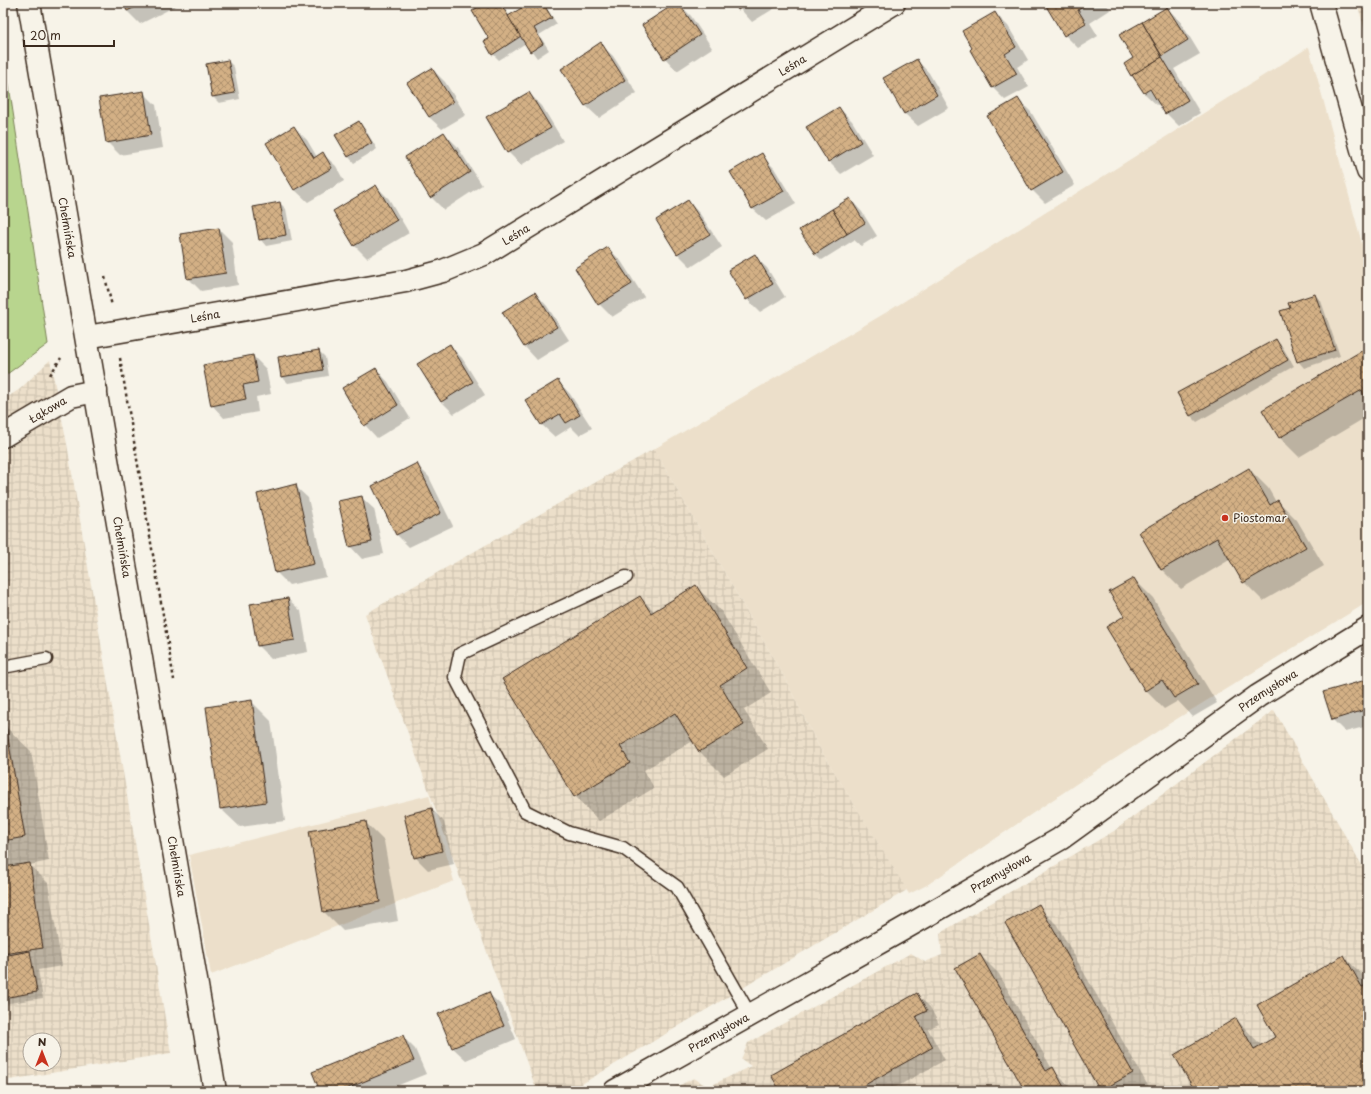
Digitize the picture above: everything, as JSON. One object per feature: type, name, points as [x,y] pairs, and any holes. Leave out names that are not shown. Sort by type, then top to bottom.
[{"type":"street","name":"Chełmińska","points":[[29,3],[215,1091]]},
{"type":"street","name":"Leśna","points":[[87,337],[406,281],[443,271],[470,260],[484,254],[894,3]]},
{"type":"street","points":[[1321,3],[1368,171]]},
{"type":"street","name":"Łąkowa","points":[[3,436],[71,396],[96,391]]},
{"type":"street","name":"Przemysłowa","points":[[616,1091],[1060,839],[1258,696],[1368,628]]},
{"type":"lane","points":[[626,577],[460,654],[455,677],[525,811],[569,833],[623,848],[677,887],[750,1015]]},
{"type":"lane","points":[[3,667],[46,659]]},
{"type":"shaded area","points":[[1357,3],[1368,3],[1368,41]]},
{"type":"shaded area","points":[[1309,47],[1368,266],[1368,602],[1175,720],[1079,782],[927,885],[909,894],[819,747],[784,677],[654,449],[887,312]]},
{"type":"shaded area","points":[[50,360],[67,444],[171,1053],[62,1071],[62,1032],[22,1032],[22,1072],[57,1072],[3,1081],[3,400],[20,389]]},
{"type":"shaded area","points":[[654,449],[784,677],[819,747],[907,890],[570,1091],[537,1091],[365,614]]},
{"type":"shaded area","points":[[1274,710],[1368,876],[1368,1091],[668,1091],[694,1078],[708,1087],[751,1066],[741,1059],[748,1043],[911,953],[925,962],[942,955],[940,933],[1114,831]]},
{"type":"shaded area","points":[[429,795],[454,881],[211,975],[189,855]]},
{"type":"green space","points":[[3,46],[48,344],[3,377]]},
{"type":"building","points":[[123,3],[144,3],[127,11]]},
{"type":"building","points":[[485,3],[500,3],[521,36],[492,55],[484,41],[489,39],[472,11]]},
{"type":"building","points":[[530,3],[543,3],[552,18],[534,28],[543,44],[530,52],[508,16]]},
{"type":"building","points":[[676,3],[679,3],[700,35],[664,59],[642,25]]},
{"type":"building","points":[[734,3],[749,3],[738,10]]},
{"type":"building","points":[[1047,3],[1089,3],[1078,10],[1086,23],[1064,36],[1046,6]]},
{"type":"building","points":[[1167,7],[1188,40],[1162,56],[1142,22]]},
{"type":"building","points":[[995,12],[1016,47],[1005,54],[1017,74],[992,88],[970,50],[972,48],[962,31]]},
{"type":"building","points":[[1142,22],[1162,57],[1131,76],[1124,64],[1133,58],[1119,35]]},
{"type":"building","points":[[601,42],[625,80],[585,106],[561,69]]},
{"type":"building","points":[[1162,57],[1188,100],[1165,114],[1150,89],[1144,93],[1132,75]]},
{"type":"building","points":[[917,59],[937,95],[904,114],[883,78]]},
{"type":"building","points":[[228,60],[235,93],[212,97],[206,64]]},
{"type":"building","points":[[432,68],[453,102],[429,117],[407,83]]},
{"type":"building","points":[[144,91],[151,135],[106,143],[99,98]]},
{"type":"building","points":[[529,92],[551,128],[507,153],[486,117]]},
{"type":"building","points":[[1018,98],[1063,172],[1031,191],[987,116]]},
{"type":"building","points":[[839,107],[861,142],[828,162],[806,127]]},
{"type":"building","points":[[359,121],[372,143],[348,157],[335,135]]},
{"type":"building","points":[[294,126],[314,158],[323,152],[332,168],[294,190],[266,143]]},
{"type":"building","points":[[444,132],[470,172],[430,198],[405,157]]},
{"type":"building","points":[[762,153],[784,191],[752,209],[730,172]]},
{"type":"building","points":[[376,185],[397,220],[354,246],[333,211]]},
{"type":"building","points":[[850,198],[865,223],[847,234],[832,209]]},
{"type":"building","points":[[688,200],[710,234],[677,254],[656,220]]},
{"type":"building","points":[[280,202],[286,235],[259,240],[253,207]]},
{"type":"building","points":[[832,209],[847,234],[815,254],[799,230]]},
{"type":"building","points":[[219,228],[226,273],[187,279],[180,234]]},
{"type":"building","points":[[608,247],[632,284],[598,305],[575,268]]},
{"type":"building","points":[[755,254],[773,284],[746,300],[728,270]]},
{"type":"building","points":[[535,292],[557,327],[524,347],[502,312]]},
{"type":"building","points":[[1315,294],[1335,350],[1297,362],[1280,311],[1290,308],[1288,303]]},
{"type":"building","points":[[1276,339],[1288,360],[1190,416],[1177,393]]},
{"type":"building","points":[[450,344],[473,382],[441,402],[417,364]]},
{"type":"building","points":[[1368,347],[1368,411],[1362,390],[1279,438],[1262,410]]},
{"type":"building","points":[[319,350],[323,370],[281,377],[278,357]]},
{"type":"building","points":[[253,355],[258,382],[243,385],[246,399],[211,406],[203,365]]},
{"type":"building","points":[[376,368],[398,405],[364,426],[342,388]]},
{"type":"building","points":[[558,380],[580,415],[566,423],[560,414],[541,425],[525,400]]},
{"type":"building","points":[[417,463],[441,513],[396,535],[372,486]]},
{"type":"building","name":"Piostomar","points":[[1249,468],[1270,505],[1278,500],[1306,547],[1243,583],[1217,538],[1161,570],[1139,532]]},
{"type":"building","points":[[296,484],[314,564],[275,573],[257,494]]},
{"type":"building","points":[[362,496],[372,542],[349,547],[338,501]]},
{"type":"building","points":[[1134,578],[1198,684],[1174,698],[1162,680],[1145,691],[1106,627],[1124,616],[1109,592]]},
{"type":"building","points":[[696,585],[747,668],[720,685],[744,725],[699,752],[675,713],[620,746],[630,763],[574,797],[502,679],[640,596],[651,613]]},
{"type":"building","points":[[288,598],[295,640],[257,646],[250,604]]},
{"type":"building","points":[[1366,680],[1368,688],[1368,709],[1332,720],[1323,692]]},
{"type":"building","points":[[252,700],[266,802],[220,809],[206,707]]},
{"type":"building","points":[[3,726],[6,726],[25,837],[3,841]]},
{"type":"building","points":[[432,808],[442,851],[414,858],[404,815]]},
{"type":"building","points":[[366,821],[380,902],[323,912],[309,831]]},
{"type":"building","points":[[30,863],[43,948],[3,954],[3,867]]},
{"type":"building","points":[[1039,904],[1133,1073],[1100,1091],[1005,923]]},
{"type":"building","points":[[30,951],[37,992],[3,998],[3,956]]},
{"type":"building","points":[[980,954],[1046,1071],[1053,1067],[1066,1091],[1025,1091],[955,968]]},
{"type":"building","points":[[1344,955],[1362,987],[1368,984],[1368,1091],[1195,1091],[1174,1055],[1236,1018],[1254,1049],[1275,1037],[1257,1005]]},
{"type":"building","points":[[489,992],[504,1026],[452,1048],[438,1014]]},
{"type":"building","points":[[917,993],[927,1011],[916,1016],[933,1047],[854,1091],[780,1091],[771,1075]]},
{"type":"building","points":[[403,1035],[414,1061],[341,1091],[320,1091],[312,1072]]},
{"type":"place","name":"Piostomar","points":[[1225,518]]}]
